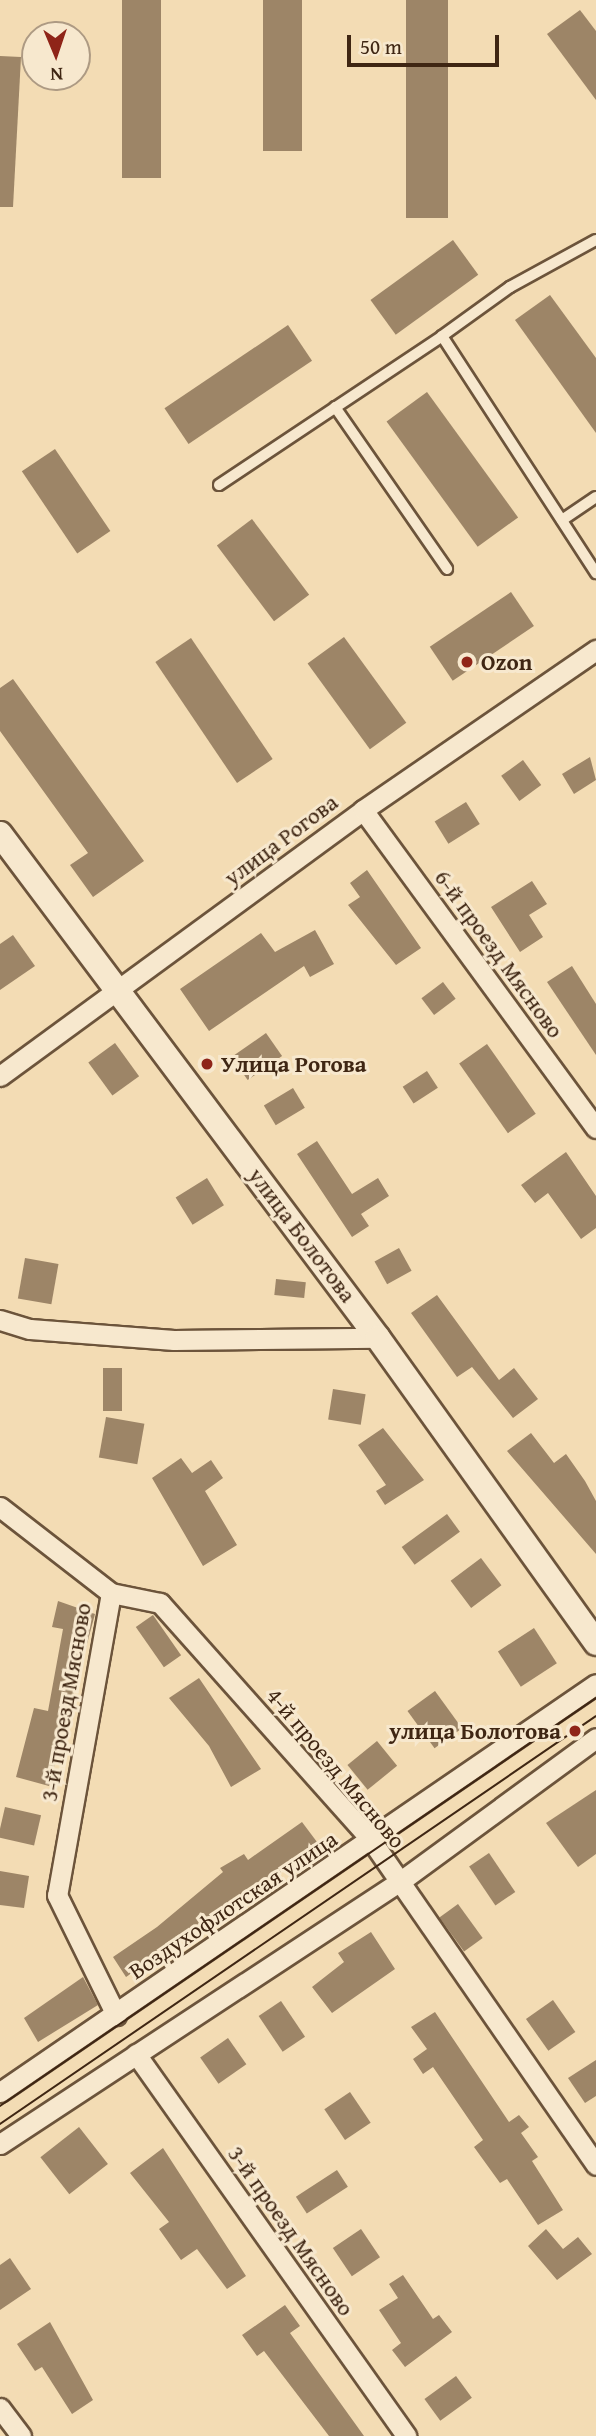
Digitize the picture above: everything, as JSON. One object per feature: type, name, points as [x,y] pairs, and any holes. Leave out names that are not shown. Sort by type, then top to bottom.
[{"type":"street","name":"улица Рогова","points":[[0,1076],[121,990],[363,810],[596,650]]},
{"type":"street","name":"6-й проезд Мясново","points":[[363,810],[596,1128]]},
{"type":"street","name":"улица Болотова","points":[[0,834],[121,990],[378,1338],[596,1643]]},
{"type":"street","points":[[0,1320],[30,1329],[174,1340],[378,1338]]},
{"type":"street","name":"4-й проезд Мясново","points":[[0,1507],[111,1593],[160,1603],[371,1840],[398,1883],[596,2165]]},
{"type":"street","name":"3-й проезд Мясново","points":[[111,1593],[57,1895],[116,2015]]},
{"type":"street","name":"Воздухофлотская улица","points":[[0,2092],[596,1684]]},
{"type":"street","points":[[0,2144],[398,1883],[596,1738]]},
{"type":"street","name":"3-й проезд Мясново","points":[[136,2054],[406,2436]]},
{"type":"street","points":[[0,2408],[21,2436]]},
{"type":"lane","points":[[219,485],[442,336],[510,286],[596,240]]},
{"type":"lane","points":[[442,336],[596,573]]},
{"type":"lane","points":[[335,407],[447,569]]},
{"type":"lane","points":[[562,520],[596,497]]},
{"type":"building","points":[[122,0],[161,0],[161,178],[122,178]]},
{"type":"building","points":[[263,0],[302,0],[302,151],[263,151]]},
{"type":"building","points":[[406,0],[448,0],[448,218],[406,218]]},
{"type":"building","points":[[580,10],[596,31],[596,100],[547,34]]},
{"type":"building","points":[[0,56],[21,57],[13,207],[0,207]]},
{"type":"building","points":[[453,240],[478,275],[396,335],[370,300]]},
{"type":"building","points":[[550,295],[596,358],[596,433],[515,320]]},
{"type":"building","points":[[288,325],[312,361],[189,444],[164,408]]},
{"type":"building","points":[[427,392],[518,517],[478,547],[387,421]]},
{"type":"building","points":[[55,449],[110,531],[77,553],[22,471]]},
{"type":"building","points":[[252,519],[309,595],[274,621],[217,545]]},
{"type":"building","points":[[511,592],[534,626],[453,681],[430,647]]},
{"type":"building","points":[[344,637],[406,723],[370,749],[308,663]]},
{"type":"building","points":[[191,638],[273,759],[237,783],[155,662]]},
{"type":"building","points":[[13,679],[144,861],[93,897],[70,865],[88,853],[0,731],[0,688]]},
{"type":"building","points":[[590,757],[596,780],[574,794],[562,774]]},
{"type":"building","points":[[523,760],[541,785],[519,801],[501,776]]},
{"type":"building","points":[[466,802],[480,824],[448,844],[435,822]]},
{"type":"building","points":[[367,870],[421,948],[396,965],[348,905],[360,897],[350,883]]},
{"type":"building","points":[[532,881],[547,904],[529,915],[543,937],[520,952],[491,907]]},
{"type":"building","points":[[315,930],[334,964],[310,977],[304,966],[209,1031],[180,989],[261,933],[275,952]]},
{"type":"building","points":[[13,935],[35,966],[0,990],[0,944]]},
{"type":"building","points":[[572,966],[596,1004],[596,1055],[547,982]]},
{"type":"building","points":[[443,982],[456,999],[434,1015],[421,998]]},
{"type":"building","points":[[266,1033],[282,1056],[248,1080],[232,1057]]},
{"type":"building","points":[[115,1043],[139,1076],[112,1096],[88,1062]]},
{"type":"building","points":[[487,1044],[536,1114],[508,1133],[459,1064]]},
{"type":"building","points":[[427,1071],[438,1088],[414,1104],[403,1087]]},
{"type":"building","points":[[293,1088],[305,1108],[276,1125],[264,1106]]},
{"type":"building","points":[[317,1141],[352,1194],[378,1178],[389,1196],[361,1214],[369,1226],[352,1237],[297,1154]]},
{"type":"building","points":[[566,1152],[596,1196],[596,1228],[581,1239],[548,1193],[535,1203],[521,1185]]},
{"type":"building","points":[[207,1178],[224,1205],[193,1225],[176,1198]]},
{"type":"building","points":[[399,1248],[412,1271],[387,1284],[375,1262]]},
{"type":"building","points":[[25,1258],[58,1264],[51,1304],[18,1298]]},
{"type":"building","points":[[276,1279],[306,1282],[304,1298],[274,1295]]},
{"type":"building","points":[[437,1295],[499,1380],[514,1368],[538,1399],[513,1418],[472,1367],[457,1377],[411,1313]]},
{"type":"building","points":[[103,1368],[122,1368],[122,1411],[103,1411]]},
{"type":"building","points":[[333,1389],[366,1394],[361,1425],[328,1420]]},
{"type":"building","points":[[106,1417],[144,1424],[137,1464],[99,1457]]},
{"type":"building","points":[[383,1428],[424,1480],[385,1505],[376,1491],[386,1485],[358,1445]]},
{"type":"building","points":[[531,1433],[554,1463],[566,1454],[596,1501],[596,1554],[507,1451]]},
{"type":"building","points":[[181,1458],[192,1473],[211,1460],[223,1478],[205,1491],[237,1545],[203,1566],[152,1478]]},
{"type":"building","points":[[447,1514],[460,1532],[415,1565],[402,1547]]},
{"type":"building","points":[[481,1558],[501,1585],[471,1608],[451,1581]]},
{"type":"building","points":[[58,1601],[95,1614],[49,1786],[16,1777],[34,1708],[48,1711],[63,1629],[52,1627]]},
{"type":"building","points":[[153,1615],[181,1655],[164,1667],[136,1627]]},
{"type":"building","points":[[534,1628],[557,1663],[521,1687],[498,1651]]},
{"type":"building","points":[[199,1678],[261,1769],[231,1787],[209,1746],[169,1698]]},
{"type":"building","points":[[435,1691],[462,1728],[435,1748],[407,1711]]},
{"type":"building","points":[[377,1741],[397,1766],[368,1790],[347,1765]]},
{"type":"building","points":[[596,1790],[596,1854],[578,1867],[546,1823]]},
{"type":"building","points":[[5,1807],[41,1815],[34,1846],[0,1838]]},
{"type":"building","points":[[302,1822],[320,1846],[126,1977],[113,1957],[157,1927],[223,1872],[220,1868],[244,1854],[248,1860]]},
{"type":"building","points":[[489,1853],[515,1892],[495,1905],[469,1866]]},
{"type":"building","points":[[0,1871],[29,1876],[24,1908],[0,1905]]},
{"type":"building","points":[[458,1904],[483,1938],[464,1951],[439,1918]]},
{"type":"building","points":[[371,1932],[395,1969],[332,2013],[312,1987],[344,1962],[338,1953]]},
{"type":"building","points":[[83,1977],[98,2005],[38,2042],[24,2018]]},
{"type":"building","points":[[553,2000],[575,2032],[548,2051],[526,2019]]},
{"type":"building","points":[[281,2001],[305,2037],[283,2052],[259,2016]]},
{"type":"building","points":[[435,2012],[509,2122],[519,2115],[529,2127],[521,2133],[538,2157],[532,2161],[563,2210],[538,2225],[507,2179],[500,2183],[474,2147],[483,2140],[433,2067],[423,2074],[413,2059],[427,2049],[411,2027]]},
{"type":"building","points":[[228,2038],[246,2064],[219,2084],[200,2058]]},
{"type":"building","points":[[596,2060],[596,2096],[585,2103],[568,2078]]},
{"type":"building","points":[[350,2092],[371,2123],[345,2140],[324,2109]]},
{"type":"building","points":[[79,2127],[108,2164],[69,2194],[40,2157]]},
{"type":"building","points":[[163,2148],[246,2276],[227,2289],[197,2249],[181,2260],[159,2229],[169,2222],[130,2173]]},
{"type":"building","points":[[337,2170],[348,2187],[307,2213],[296,2197]]},
{"type":"building","points":[[361,2229],[380,2257],[352,2276],[333,2248]]},
{"type":"building","points":[[546,2229],[563,2249],[578,2237],[592,2254],[557,2280],[528,2246]]},
{"type":"building","points":[[10,2258],[31,2289],[0,2310],[0,2265]]},
{"type":"building","points":[[403,2275],[433,2319],[439,2315],[452,2332],[405,2367],[392,2350],[401,2343],[379,2310],[398,2298],[389,2284]]},
{"type":"building","points":[[285,2305],[300,2326],[290,2333],[364,2436],[329,2436],[264,2351],[257,2356],[242,2335]]},
{"type":"building","points":[[50,2322],[93,2400],[72,2414],[42,2367],[35,2371],[17,2344]]},
{"type":"building","points":[[456,2376],[472,2398],[440,2421],[424,2399]]},
{"type":"tram line","points":[[0,2106],[596,1698]]},
{"type":"tram line","points":[[0,2124],[596,1716]]},
{"type":"place","name":"Ozon","points":[[467,662]]},
{"type":"place","name":"Улица Рогова","points":[[207,1064]]},
{"type":"place","name":"улица Болотова","points":[[575,1731]]}]
